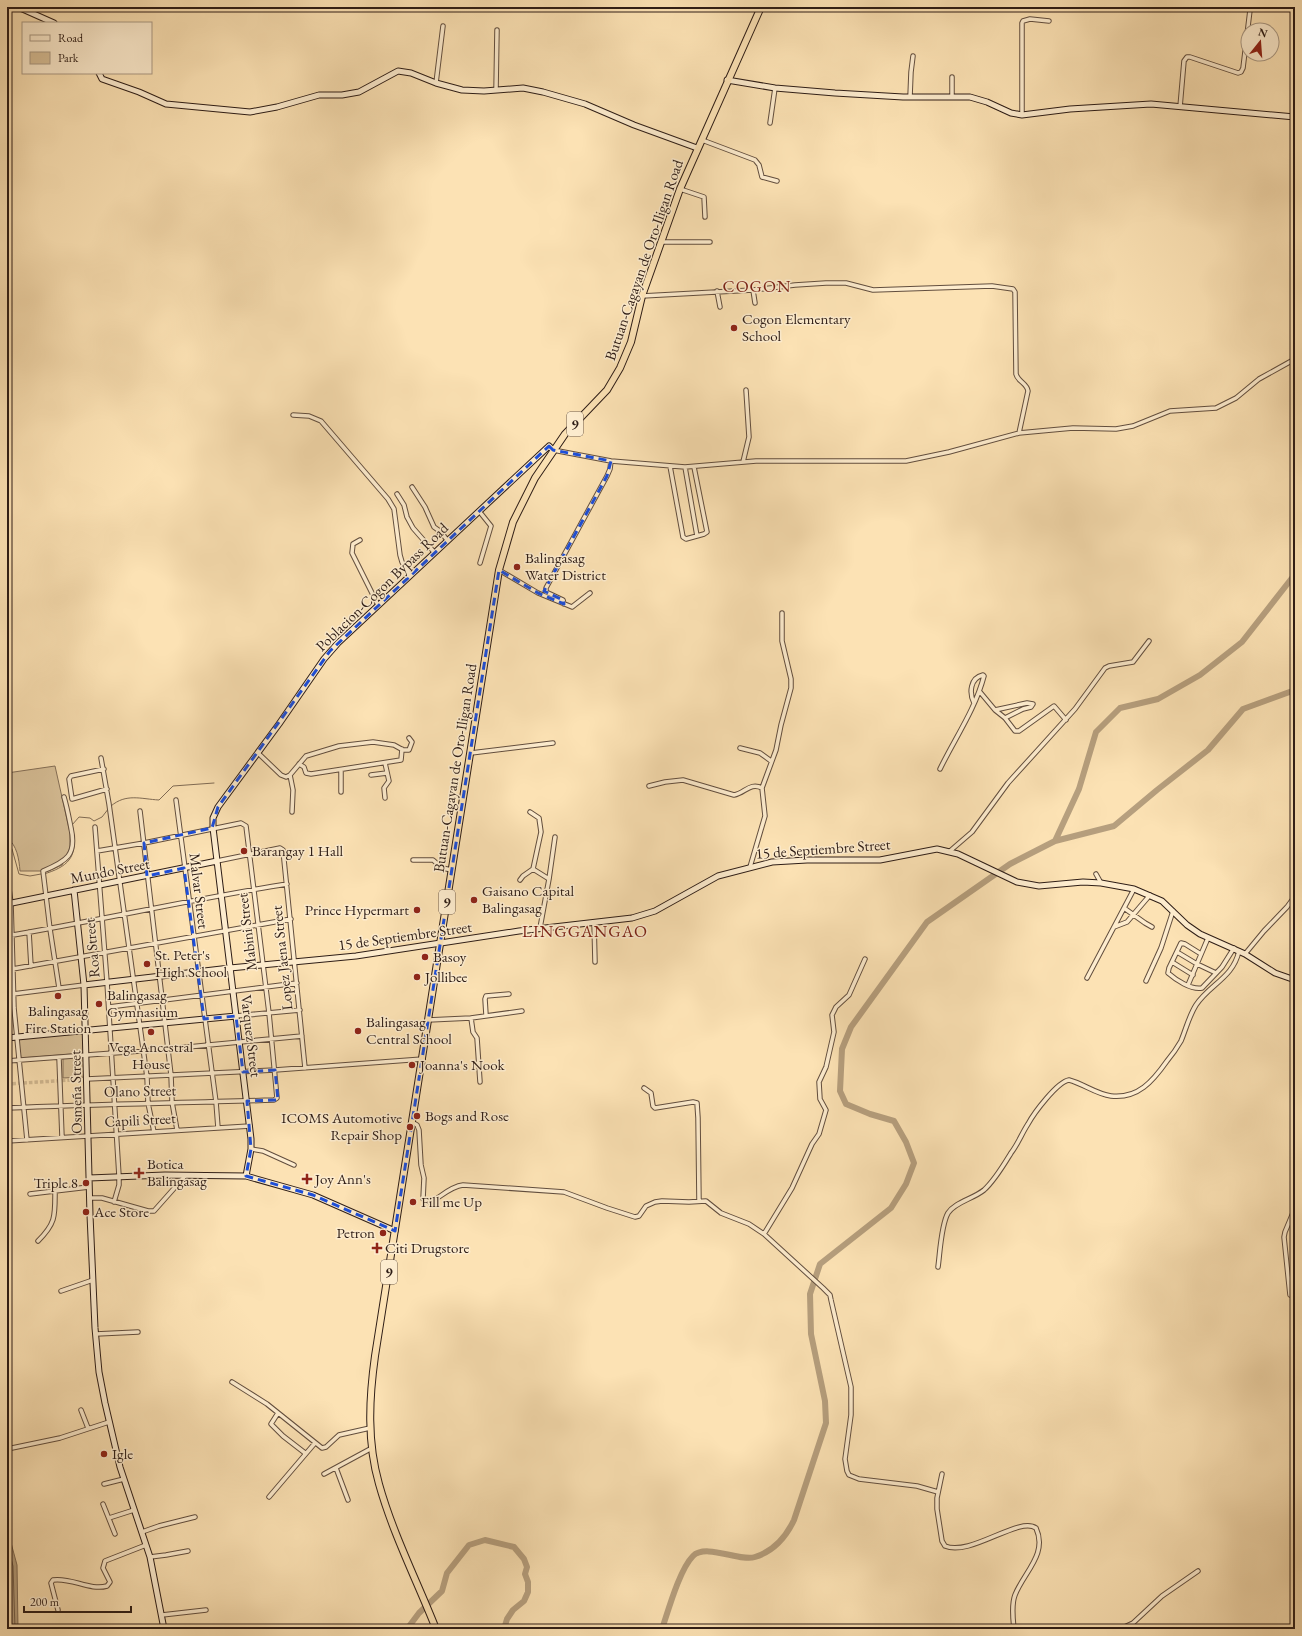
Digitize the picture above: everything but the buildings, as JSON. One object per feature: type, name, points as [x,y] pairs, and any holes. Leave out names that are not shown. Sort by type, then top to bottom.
[{"type":"highway","name":"Butuan-Cagayan de Oro-Iligan Road","points":[[436,1629],[379,1484],[372,1448],[370,1402],[373,1372],[499,570],[506,542],[519,508],[535,478],[553,450],[568,431],[602,396],[616,376],[631,342],[642,296],[680,189],[700,140],[761,7]]},
{"type":"street","points":[[18,7],[52,22]]},
{"type":"street","points":[[1180,107],[1184,61],[1187,57],[1238,73],[1241,72],[1243,68],[1250,10]]},
{"type":"street","points":[[1022,115],[1022,23],[1023,21],[1030,19],[1049,20]]},
{"type":"street","points":[[436,83],[443,26]]},
{"type":"street","points":[[496,90],[497,30]]},
{"type":"street","points":[[910,97],[913,56]]},
{"type":"street","points":[[100,74],[102,79],[139,92],[166,104],[250,112],[277,107],[319,95],[342,95],[359,92],[398,71],[411,73],[436,83],[470,91],[523,88],[566,98],[697,148]]},
{"type":"street","points":[[952,77],[952,97]]},
{"type":"street","points":[[727,80],[775,88],[850,94],[910,97],[970,97],[987,102],[1011,113],[1022,115],[1070,109],[1162,105],[1295,117]]},
{"type":"street","points":[[770,123],[775,88]]},
{"type":"street","points":[[700,140],[755,160],[759,165],[762,177],[777,181]]},
{"type":"street","points":[[680,189],[704,197],[705,217]]},
{"type":"street","points":[[661,242],[710,242]]},
{"type":"street","points":[[642,296],[753,290],[794,285],[846,283],[873,290],[992,286],[1013,289],[1015,292],[1016,374],[1019,380],[1027,386],[1028,391],[1019,433]]},
{"type":"street","points":[[753,290],[755,303]]},
{"type":"street","points":[[717,291],[720,307]]},
{"type":"street","points":[[553,450],[611,461],[685,467],[743,462],[906,461],[1019,433],[1074,428],[1116,428],[1133,426],[1170,411],[1216,408],[1236,398],[1259,380],[1295,359]]},
{"type":"street","points":[[743,462],[749,437],[746,390]]},
{"type":"street","points":[[293,415],[309,416],[321,421],[388,499],[394,509],[402,562],[410,575]]},
{"type":"street","name":"Poblacion-Cogon Bypass Road","points":[[213,828],[213,818],[218,807],[258,754],[330,651],[434,552],[549,446],[553,450]]},
{"type":"street","points":[[564,604],[563,600],[546,592],[546,588],[598,490],[607,476],[611,466],[611,461]]},
{"type":"street","points":[[670,466],[683,537],[686,539],[707,532],[694,467]]},
{"type":"street","points":[[685,467],[697,536]]},
{"type":"street","points":[[412,487],[425,507],[434,527],[441,532],[447,540]]},
{"type":"street","points":[[397,494],[404,505],[413,528],[434,552]]},
{"type":"street","points":[[479,511],[491,526],[480,563]]},
{"type":"street","points":[[360,540],[354,544],[352,553],[378,605]]},
{"type":"street","points":[[499,570],[538,593],[564,604],[572,606],[575,605],[590,593]]},
{"type":"street","points":[[750,866],[765,816],[762,788],[776,750],[792,684],[782,641],[782,613]]},
{"type":"street","points":[[950,852],[972,832],[1008,783],[1066,720],[1105,668],[1133,662],[1149,641]]},
{"type":"street","points":[[940,769],[974,704],[980,692],[983,675],[977,678],[971,686],[971,695],[974,704]]},
{"type":"street","points":[[980,692],[995,710],[1005,718],[1014,730],[1018,731],[1054,706],[1066,720]]},
{"type":"street","points":[[995,710],[1027,703],[1033,704],[1031,707],[1023,709],[1005,718]]},
{"type":"street","points":[[258,754],[281,775],[286,777],[290,775],[308,754],[343,745],[373,742],[397,746],[402,749],[409,750],[412,742],[409,738]]},
{"type":"street","points":[[471,753],[553,743]]},
{"type":"street","points":[[740,748],[758,753],[771,761]]},
{"type":"street","points":[[299,764],[304,767],[306,773],[310,774],[341,770],[402,760],[402,749]]},
{"type":"street","points":[[101,758],[110,809],[142,1050],[147,1077],[148,1103],[154,1132]]},
{"type":"street","points":[[385,763],[389,782],[384,788],[386,798]]},
{"type":"street","points":[[104,769],[71,776],[68,779],[72,799],[107,789]]},
{"type":"street","points":[[341,770],[341,792]]},
{"type":"street","points":[[371,775],[387,773]]},
{"type":"street","points":[[290,775],[294,790],[292,812]]},
{"type":"street","points":[[650,786],[682,780],[734,795],[752,786],[762,788]]},
{"type":"street","points":[[59,988],[43,872],[63,861],[69,855],[74,846],[64,797]]},
{"type":"street","name":"Malvar Street","points":[[176,800],[216,1102],[218,1128]]},
{"type":"street","points":[[140,811],[171,1075],[172,1102],[177,1130]]},
{"type":"street","points":[[520,880],[533,869],[541,828],[539,818],[530,812]]},
{"type":"street","name":"Mabini Street","points":[[213,828],[241,824],[246,827],[272,1039],[277,1096],[274,1100]]},
{"type":"street","name":"Roa Street","points":[[95,827],[109,1007],[115,1134],[119,1176],[119,1185],[114,1202]]},
{"type":"street","points":[[97,851],[144,843],[213,828]]},
{"type":"street","name":"Varquez Street","points":[[213,828],[250,1126],[251,1148],[246,1176]]},
{"type":"street","points":[[540,928],[555,837]]},
{"type":"street","name":"Lopez Jaena Street","points":[[250,854],[280,848],[284,851],[296,962],[305,1068]]},
{"type":"street","name":"15 de Septiembre Street","points":[[13,994],[230,968],[356,956],[540,928],[632,918],[643,916],[655,911],[718,876],[750,866],[772,862],[801,860],[880,860],[937,849],[950,852],[1012,880],[1033,885],[1101,882],[1134,889],[1162,901],[1190,927],[1208,938],[1245,954],[1275,973],[1295,980]]},
{"type":"street","points":[[217,861],[250,854]]},
{"type":"street","points":[[413,860],[433,860],[441,867],[452,870]]},
{"type":"street","name":"Mundo Street","points":[[9,903],[217,861]]},
{"type":"street","points":[[533,869],[549,879]]},
{"type":"street","points":[[528,872],[540,874]]},
{"type":"street","points":[[1096,874],[1101,882]]},
{"type":"street","points":[[8,882],[12,935],[13,994],[16,1038],[27,1140]]},
{"type":"street","points":[[7,936],[102,920],[221,895],[287,884]]},
{"type":"street","points":[[1087,978],[1134,889]]},
{"type":"street","name":"Osmeña Street","points":[[74,890],[84,985],[87,1055],[89,1187],[96,1334],[101,1388],[124,1479],[147,1545],[164,1629]]},
{"type":"street","points":[[1114,927],[1125,924],[1150,895]]},
{"type":"street","points":[[1245,954],[1295,896]]},
{"type":"street","points":[[1124,908],[1152,927]]},
{"type":"street","points":[[1146,981],[1161,948],[1173,911]]},
{"type":"street","points":[[7,970],[291,919]]},
{"type":"street","points":[[594,922],[594,962]]},
{"type":"street","points":[[29,932],[31,966]]},
{"type":"street","points":[[1188,985],[1208,938]]},
{"type":"street","points":[[1201,954],[1182,943],[1169,968],[1168,973],[1188,985],[1195,988],[1202,988],[1237,950]]},
{"type":"street","points":[[938,1267],[943,1228],[949,1212],[953,1208],[979,1194],[989,1185],[1016,1146],[1028,1123],[1059,1086],[1065,1081],[1069,1080],[1098,1093],[1113,1096],[1135,1093],[1150,1084],[1176,1049],[1198,1003],[1230,970],[1236,961],[1237,950]]},
{"type":"street","points":[[1177,952],[1216,973]]},
{"type":"street","points":[[764,1234],[792,1188],[812,1144],[820,1131],[826,1110],[820,1099],[819,1082],[826,1067],[834,1032],[832,1015],[840,1002],[849,995],[865,959]]},
{"type":"street","points":[[1172,962],[1193,975]]},
{"type":"street","points":[[109,1007],[136,1002],[297,983]]},
{"type":"street","points":[[486,1015],[486,996],[508,994]]},
{"type":"street","points":[[7,1038],[300,1010]]},
{"type":"street","points":[[428,1020],[470,1018],[522,1011]]},
{"type":"street","points":[[470,1018],[473,1032],[477,1038],[480,1082]]},
{"type":"street","points":[[7,1062],[302,1036]]},
{"type":"street","points":[[59,1058],[62,1137]]},
{"type":"street","points":[[87,1079],[243,1072],[422,1059]]},
{"type":"street","points":[[644,1088],[651,1093],[653,1106],[655,1108],[693,1102],[697,1103],[699,1201]]},
{"type":"street","name":"Olano Street","points":[[7,1108],[274,1100]]},
{"type":"street","points":[[412,1122],[416,1124],[419,1130],[421,1165],[424,1178],[423,1197],[424,1200],[428,1202],[433,1201],[451,1188],[463,1185],[564,1192],[607,1208],[635,1216],[639,1216],[646,1206],[655,1202],[704,1200],[721,1213],[753,1226],[764,1234],[830,1295],[851,1387],[851,1415],[845,1459],[846,1471],[849,1475],[860,1479],[917,1486],[938,1492]]},
{"type":"street","name":"Capili Street","points":[[7,1141],[250,1126]]},
{"type":"street","points":[[251,1148],[263,1151],[294,1165]]},
{"type":"street","points":[[89,1178],[186,1174],[246,1176],[314,1195],[395,1231]]},
{"type":"street","points":[[90,1198],[102,1198],[148,1211],[154,1211],[186,1174]]},
{"type":"street","points":[[30,1194],[89,1187]]},
{"type":"street","points":[[38,1241],[53,1222],[55,1191]]},
{"type":"street","points":[[1290,1295],[1284,1237],[1295,1208]]},
{"type":"street","points":[[61,1291],[93,1280]]},
{"type":"street","points":[[96,1334],[138,1332]]},
{"type":"street","points":[[232,1382],[253,1394],[322,1448],[324,1448],[339,1434],[370,1428]]},
{"type":"street","points":[[81,1410],[88,1428]]},
{"type":"street","points":[[278,1413],[271,1424],[283,1436],[305,1453]]},
{"type":"street","points":[[12,1448],[60,1438],[109,1422]]},
{"type":"street","points":[[269,1497],[315,1442]]},
{"type":"street","points":[[324,1474],[372,1448]]},
{"type":"street","points":[[336,1468],[348,1500]]},
{"type":"street","points":[[942,1474],[938,1492],[937,1509],[942,1541],[943,1544],[948,1547],[955,1548],[974,1544],[1025,1525],[1036,1528],[1039,1544],[1038,1555],[1034,1564],[1023,1578],[1015,1595],[1014,1629]]},
{"type":"street","points":[[104,1484],[124,1479]]},
{"type":"street","points":[[103,1504],[115,1534]]},
{"type":"street","points":[[109,1518],[134,1510]]},
{"type":"street","points":[[142,1532],[195,1517]]},
{"type":"street","points":[[58,1610],[51,1583],[53,1580],[61,1579],[100,1587],[107,1586],[110,1582],[103,1568],[105,1561],[147,1545]]},
{"type":"street","points":[[150,1557],[188,1551]]},
{"type":"street","points":[[1120,1629],[1133,1623],[1162,1596],[1198,1571]]},
{"type":"street","points":[[162,1615],[206,1610]]},
{"type":"highlighted area","points":[[549,446],[553,450],[611,461],[607,476],[544,591],[563,600],[564,604],[538,593],[499,570],[395,1231],[313,1195],[246,1176],[251,1149],[247,1101],[278,1100],[275,1070],[243,1072],[236,1016],[204,1019],[184,868],[147,876],[144,843],[212,828],[218,807],[330,651]]},
{"type":"green space","points":[[55,766],[70,833],[70,850],[62,865],[49,871],[20,871],[15,848],[7,838],[7,823],[11,821],[7,790],[7,773]]},
{"type":"green space","points":[[83,1033],[84,1053],[21,1058],[18,1039]]},
{"type":"green space","points":[[63,1058],[84,1058],[85,1077],[63,1078]]},
{"type":"water","points":[[7,1528],[17,1565],[18,1629],[7,1629]]},
{"type":"waterway","points":[[1055,841],[1079,789],[1096,732],[1120,708],[1158,699],[1200,675],[1242,642],[1295,576]]},
{"type":"waterway","points":[[664,1629],[663,1626],[675,1589],[688,1562],[693,1556],[706,1551],[749,1558],[755,1557],[768,1551],[779,1543],[791,1526],[826,1423],[825,1401],[811,1334],[810,1294],[820,1264],[891,1208],[906,1184],[914,1163],[906,1142],[894,1121],[870,1114],[846,1104],[840,1091],[842,1049],[851,1027],[927,922],[1010,864],[1055,841],[1114,826],[1208,750],[1243,709],[1295,690]]},
{"type":"waterway","points":[[111,806],[122,799],[128,798],[159,800],[173,786],[214,783]]},
{"type":"waterway","points":[[73,829],[72,825],[79,817],[90,818],[94,821],[102,817],[109,808]]},
{"type":"waterway","points":[[44,874],[59,868],[69,860],[74,849],[73,832]]},
{"type":"waterway","points":[[7,841],[12,849],[19,874],[30,876],[41,874]]},
{"type":"waterway","points":[[407,1629],[419,1613],[442,1591],[447,1573],[469,1545],[485,1540],[514,1547],[524,1559],[527,1567],[525,1574],[528,1582],[528,1592],[524,1601],[513,1610],[507,1619],[504,1629]]},
{"type":"tunnel","points":[[7,1084],[87,1079]]},
{"type":"place","name":"Cogon Elementary School","points":[[734,328]]},
{"type":"place","name":"Balingasag Water District","points":[[517,567]]},
{"type":"place","name":"Barangay 1 Hall","points":[[244,851]]},
{"type":"place","name":"Gaisano Capital Balingasag","points":[[474,900]]},
{"type":"place","name":"Prince Hypermart","points":[[417,910]]},
{"type":"place","name":"Basoy","points":[[425,957]]},
{"type":"place","name":"St. Peter's High School","points":[[147,964]]},
{"type":"place","name":"Jollibee","points":[[417,977]]},
{"type":"place","name":"Balingasag Fire Station","points":[[58,996]]},
{"type":"place","name":"Balingasag Gymnasium","points":[[99,1004]]},
{"type":"place","name":"Balingasag Central School","points":[[358,1031]]},
{"type":"place","name":"Vega Ancestral House","points":[[151,1032]]},
{"type":"place","name":"Joanna's Nook","points":[[412,1065]]},
{"type":"place","name":"Bogs and Rose","points":[[417,1116]]},
{"type":"place","name":"ICOMS Automotive Repair Shop","points":[[410,1127]]},
{"type":"place","name":"Botica Balingasag","points":[[139,1173]]},
{"type":"place","name":"Joy Ann's","points":[[307,1179]]},
{"type":"place","name":"Triple 8","points":[[86,1183]]},
{"type":"place","name":"Fill me Up","points":[[413,1202]]},
{"type":"place","name":"Ace Store","points":[[86,1212]]},
{"type":"place","name":"Petron","points":[[383,1233]]},
{"type":"place","name":"Citi Drugstore","points":[[377,1248]]},
{"type":"place","name":"Igle","points":[[104,1454]]},
{"type":"district","name":"COGON","points":[[757,286]]},
{"type":"district","name":"LINGGANGAO","points":[[585,931]]}]
